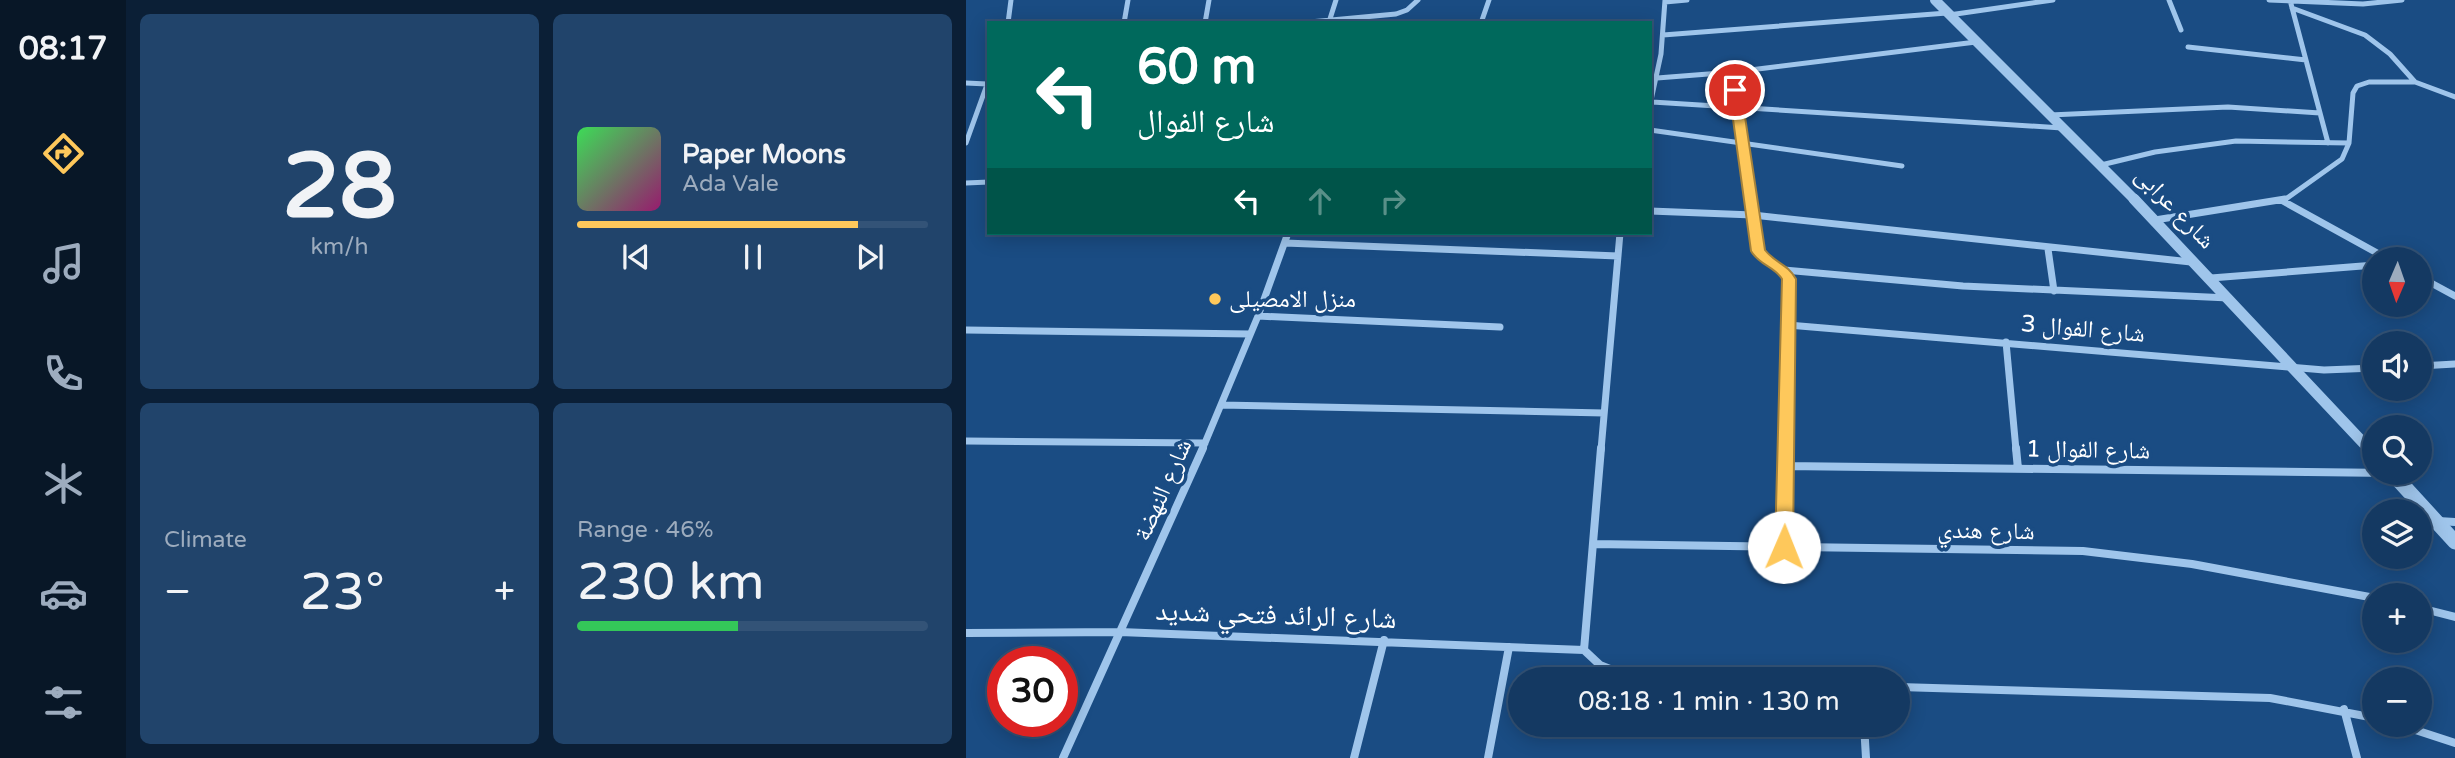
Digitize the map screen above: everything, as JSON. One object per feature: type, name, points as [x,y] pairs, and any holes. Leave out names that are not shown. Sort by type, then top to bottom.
[{"type":"street","points":[[1008,21],[1011,0]]},
{"type":"street","points":[[1124,21],[1128,0]]},
{"type":"street","points":[[1205,21],[1209,0]]},
{"type":"street","points":[[1336,0],[1329,21],[1395,14],[1407,10],[1418,0]]},
{"type":"street","points":[[1482,21],[1489,0]]},
{"type":"street","points":[[1652,100],[1663,35],[1665,1],[1687,0]]},
{"type":"street","name":"شارع عرابى","points":[[1935,0],[2155,220],[2362,441]]},
{"type":"street","points":[[1663,35],[1948,14],[2053,0]]},
{"type":"street","points":[[2169,0],[2180,30]]},
{"type":"street","points":[[2269,0],[2363,4],[2402,0]]},
{"type":"street","points":[[2291,3],[2328,143]]},
{"type":"street","points":[[2291,3],[2378,43],[2415,82]]},
{"type":"street","points":[[1657,78],[1734,72],[1976,42]]},
{"type":"street","points":[[2188,47],[2306,60]]},
{"type":"street","points":[[1734,72],[1736,107],[1760,256],[1784,270],[2054,291],[2230,298]]},
{"type":"street","points":[[966,83],[987,81]]},
{"type":"street","points":[[2155,220],[2283,201],[2342,159],[2348,143],[2353,93],[2357,86],[2369,82],[2415,82],[2455,97]]},
{"type":"street","points":[[966,140],[987,84]]},
{"type":"street","points":[[1652,104],[2062,128]]},
{"type":"street","points":[[2049,115],[2228,107],[2320,113]]},
{"type":"street","points":[[1652,130],[1902,166]]},
{"type":"street","points":[[2101,165],[2155,152],[2236,141],[2348,143]]},
{"type":"street","points":[[966,183],[987,182]]},
{"type":"street","points":[[2283,201],[2366,247]]},
{"type":"street","points":[[1652,211],[1753,215],[2048,249],[2195,262]]},
{"type":"street","name":"شارع النهضة","points":[[1063,758],[1205,443],[1258,316],[1287,235]]},
{"type":"street","points":[[1605,667],[1584,650],[1620,235]]},
{"type":"street","points":[[1285,243],[1618,256]]},
{"type":"street","points":[[2048,249],[2054,291]]},
{"type":"street","points":[[2211,278],[2362,266]]},
{"type":"street","points":[[1784,270],[1789,279],[1784,547]]},
{"type":"street","points":[[2432,284],[2455,296]]},
{"type":"street","points":[[1258,316],[1500,327]]},
{"type":"street","name":"شارع الفوال 3","points":[[1788,325],[2324,370],[2362,369]]},
{"type":"street","points":[[966,330],[1250,334]]},
{"type":"street","points":[[2006,342],[2018,469]]},
{"type":"street","points":[[2432,365],[2455,364]]},
{"type":"street","points":[[1221,405],[1604,413]]},
{"type":"street","points":[[966,441],[1205,443]]},
{"type":"street","name":"شارع الفوال 1","points":[[1785,466],[2362,473]]},
{"type":"street","points":[[2402,485],[2455,542]]},
{"type":"street","points":[[2435,521],[2455,522]]},
{"type":"street","name":"شارع هندي","points":[[1592,544],[2083,551],[2192,564],[2362,596]]},
{"type":"street","points":[[2432,611],[2455,617]]},
{"type":"street","name":"شارع الرائد فتحي شديد","points":[[966,633],[1120,632],[1384,640],[1584,650]]},
{"type":"street","points":[[1354,758],[1384,640]]},
{"type":"street","points":[[1488,758],[1509,647]]},
{"type":"street","points":[[1910,687],[2270,698],[2362,714]]},
{"type":"street","points":[[2344,709],[2357,758]]},
{"type":"street","points":[[2432,735],[2455,743]]},
{"type":"street","points":[[1865,737],[1866,758]]},
{"type":"place","name":"منزل الامصيلى","points":[[1215,299]]},
{"type":"route","points":[[1735,90],[1758,251],[1765,260],[1784,270],[1789,279],[1784,547]]}]
